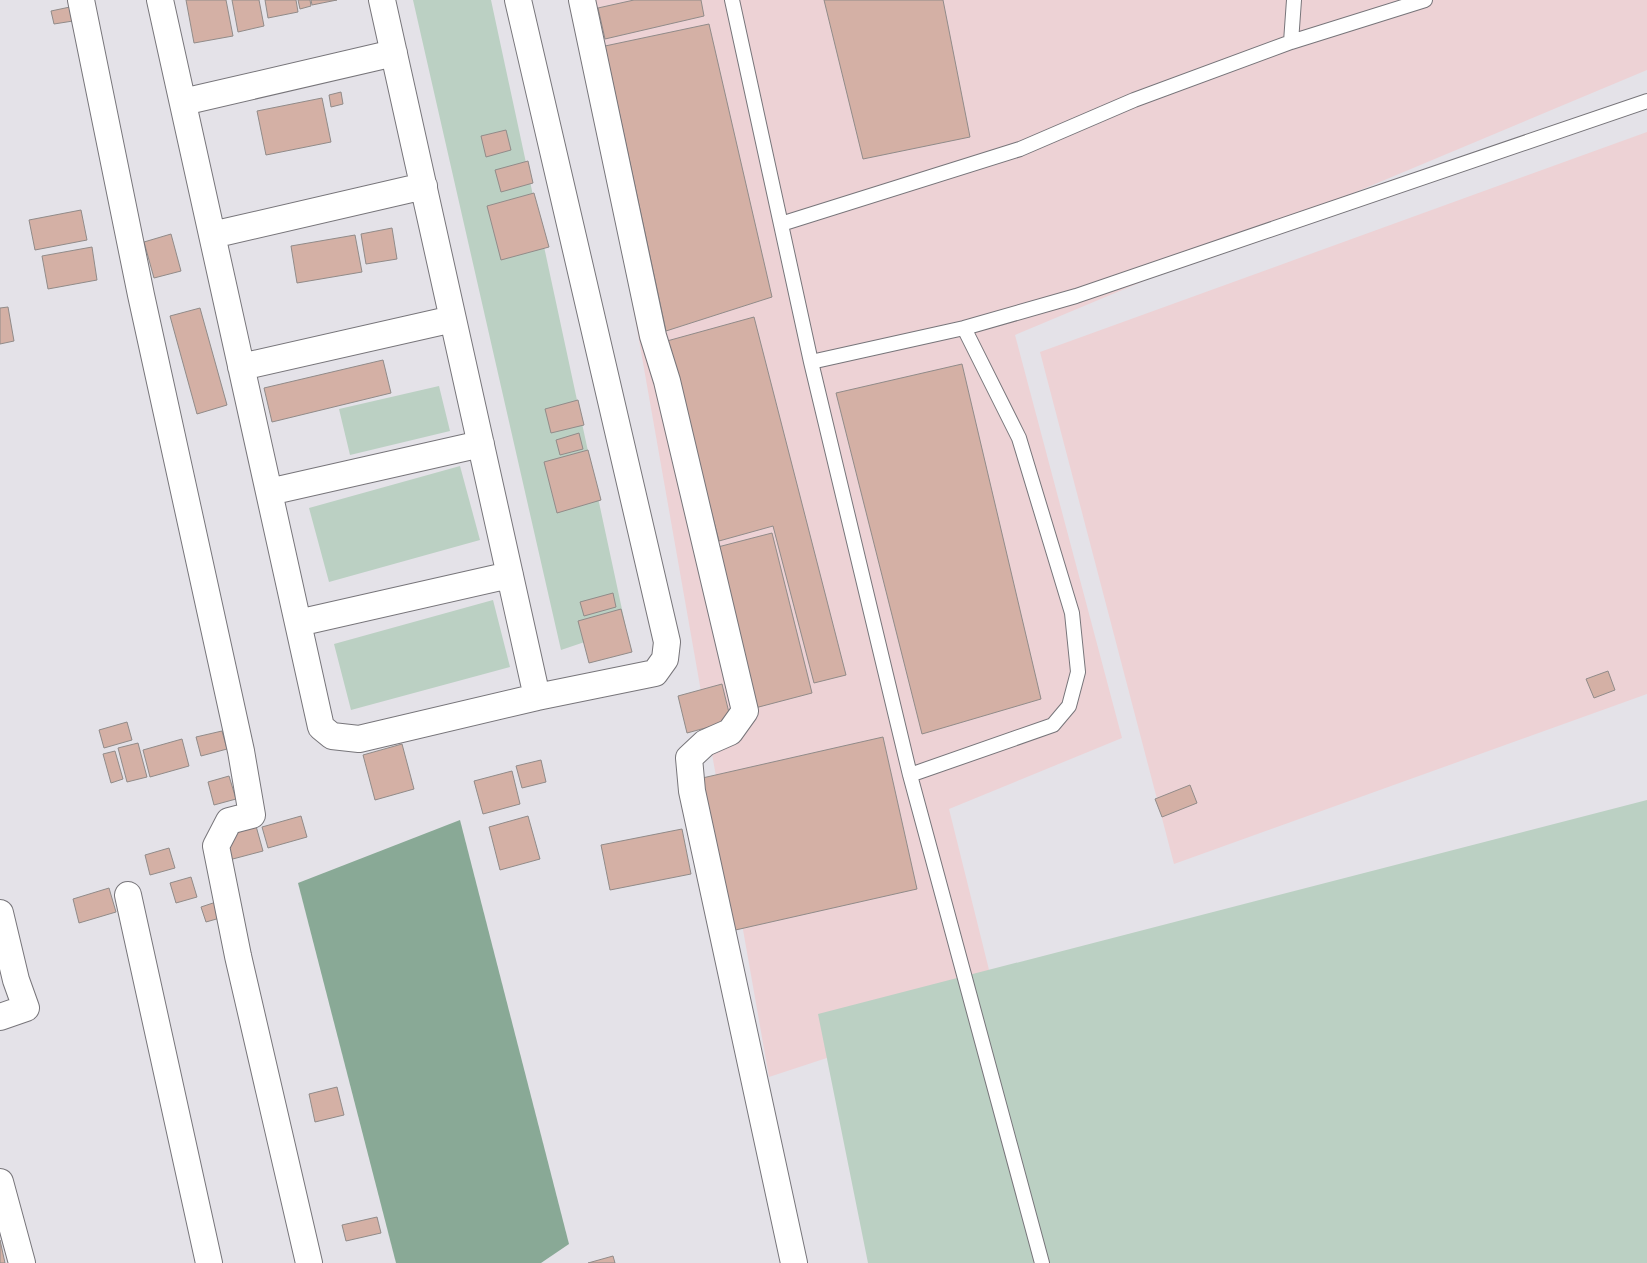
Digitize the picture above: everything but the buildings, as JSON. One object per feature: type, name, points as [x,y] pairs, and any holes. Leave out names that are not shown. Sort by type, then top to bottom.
[{"type":"street","points":[[81,0],[249,796],[252,815],[228,822],[216,846],[238,956],[309,1263]]},
{"type":"street","points":[[160,0],[321,728],[332,736],[359,739],[537,697],[655,673],[665,660],[667,642],[518,0]]},
{"type":"street","points":[[382,0],[537,697]]},
{"type":"street","points":[[582,0],[653,336],[667,381],[745,711],[730,732],[704,743],[689,758],[692,791],[794,1263]]},
{"type":"street","points":[[183,102],[394,53]]},
{"type":"street","points":[[212,235],[424,186]]},
{"type":"street","points":[[241,367],[453,319]]},
{"type":"street","points":[[269,492],[481,444]]},
{"type":"street","points":[[298,623],[510,575]]},
{"type":"street","points":[[128,895],[209,1263]]},
{"type":"street","points":[[0,913],[16,980],[26,1008],[0,1017]]},
{"type":"street","points":[[0,1182],[22,1263]]},
{"type":"lane","points":[[732,0],[811,362],[910,775],[1042,1263]]},
{"type":"lane","points":[[1291,42],[1294,0]]},
{"type":"lane","points":[[781,224],[1020,149],[1134,100],[1291,42],[1424,0]]},
{"type":"lane","points":[[811,362],[858,354],[910,339],[964,328],[1076,296],[1647,100]]},
{"type":"lane","points":[[910,775],[1053,725],[1069,706],[1078,672],[1072,613],[1020,438],[964,328]]},
{"type":"shaded area","points":[[579,0],[1647,0],[1647,70],[1015,335],[1122,738],[949,809],[997,1002],[769,1077]]},
{"type":"shaded area","points":[[1647,132],[1647,694],[1174,864],[1040,352]]},
{"type":"green space","points":[[413,0],[491,0],[626,628],[561,650]]},
{"type":"green space","points":[[439,386],[450,431],[350,455],[339,409]]},
{"type":"green space","points":[[460,466],[480,540],[329,582],[309,508]]},
{"type":"green space","points":[[493,600],[510,667],[351,710],[334,644]]},
{"type":"green space","points":[[1647,800],[1647,1263],[868,1263],[818,1014]]},
{"type":"green space","points":[[460,820],[569,1244],[541,1263],[396,1263],[298,883]]}]
